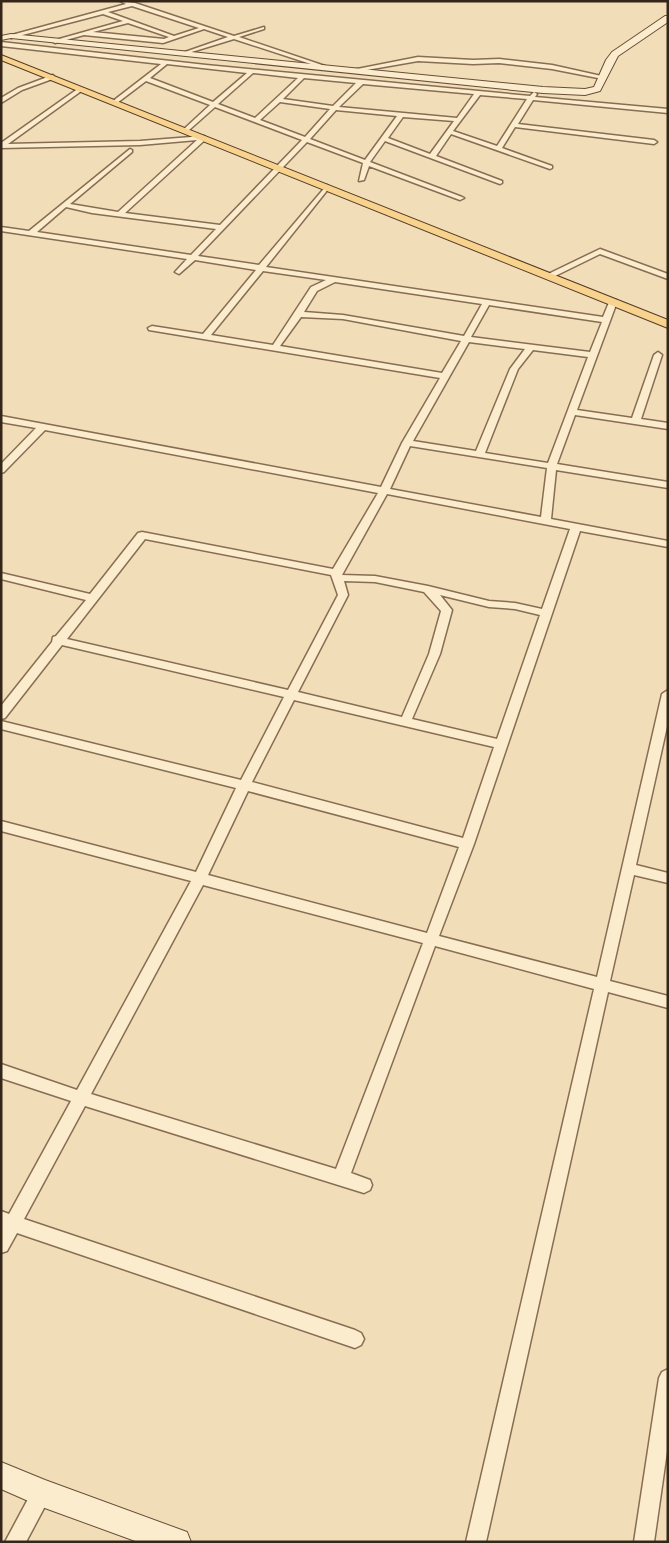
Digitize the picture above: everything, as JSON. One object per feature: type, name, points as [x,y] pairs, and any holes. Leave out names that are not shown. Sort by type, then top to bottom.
[{"type":"main road","points":[[1,57],[668,324]]},
{"type":"street","points":[[122,1],[322,66]]},
{"type":"street","points":[[1,38],[143,1]]},
{"type":"street","points":[[103,12],[173,38]]},
{"type":"street","points":[[11,36],[556,91],[591,92],[597,88],[610,60],[616,54],[668,18]]},
{"type":"street","points":[[56,41],[126,22]]},
{"type":"street","points":[[140,49],[203,28]]},
{"type":"street","points":[[187,53],[262,28]]},
{"type":"street","points":[[83,33],[163,41]]},
{"type":"street","points":[[1,44],[361,82],[668,111]]},
{"type":"street","points":[[355,70],[398,61],[424,59],[473,62],[503,61],[603,77]]},
{"type":"street","points":[[115,102],[167,62]]},
{"type":"street","points":[[186,130],[252,71]]},
{"type":"street","points":[[256,121],[304,76]]},
{"type":"street","points":[[1,101],[20,88],[53,77]]},
{"type":"street","points":[[146,79],[460,198]]},
{"type":"street","points":[[179,272],[306,141],[334,108],[361,82]]},
{"type":"street","points":[[510,86],[527,93],[530,98]]},
{"type":"street","points":[[1,146],[81,88]]},
{"type":"street","points":[[498,149],[530,98],[538,92],[556,91]]},
{"type":"street","points":[[432,156],[478,93]]},
{"type":"street","points":[[280,100],[334,108],[459,120]]},
{"type":"street","points":[[361,180],[366,163],[402,114]]},
{"type":"street","points":[[513,125],[654,142]]},
{"type":"street","points":[[450,132],[550,167]]},
{"type":"street","points":[[1,146],[140,143],[204,138]]},
{"type":"street","points":[[120,214],[204,138]]},
{"type":"street","points":[[383,138],[500,182]]},
{"type":"street","points":[[31,233],[130,151]]},
{"type":"street","points":[[205,337],[327,187]]},
{"type":"street","points":[[65,205],[223,228]]},
{"type":"street","points":[[1,229],[607,320]]},
{"type":"street","points":[[548,276],[600,251],[668,277]]},
{"type":"street","points":[[304,275],[314,289]]},
{"type":"street","points":[[274,348],[299,314],[314,289],[334,279]]},
{"type":"street","points":[[1,1245],[7,1221],[81,1098],[200,878],[244,785],[342,595],[337,575],[385,490],[407,442],[486,302]]},
{"type":"street","points":[[546,522],[552,466],[613,302]]},
{"type":"street","points":[[299,314],[343,317],[466,338],[594,355]]},
{"type":"street","points":[[152,328],[445,376]]},
{"type":"street","points":[[480,454],[514,369],[531,347]]},
{"type":"street","points":[[636,421],[658,355]]},
{"type":"street","points":[[572,412],[668,426]]},
{"type":"street","points":[[1,419],[668,544]]},
{"type":"street","points":[[1,470],[44,426]]},
{"type":"street","points":[[407,442],[668,485]]},
{"type":"street","points":[[341,1178],[467,844],[576,527]]},
{"type":"street","points":[[1,714],[142,535],[337,575],[375,579],[473,600],[524,607],[546,613]]},
{"type":"street","points":[[1,576],[93,598]]},
{"type":"street","points":[[428,590],[447,610]]},
{"type":"street","points":[[447,610],[473,600]]},
{"type":"street","points":[[405,722],[426,678],[447,610]]},
{"type":"street","points":[[58,640],[501,744]]},
{"type":"street","points":[[476,1542],[668,694]]},
{"type":"street","points":[[1,725],[244,785],[467,844]]},
{"type":"street","points":[[2,826],[668,1002]]},
{"type":"street","points":[[628,868],[668,878]]},
{"type":"street","points":[[1,1071],[81,1098],[364,1185]]},
{"type":"street","points":[[7,1221],[355,1339]]},
{"type":"street","points":[[644,1542],[664,1433],[668,1378]]},
{"type":"street","points":[[1,1475],[42,1493],[177,1542]]},
{"type":"street","points":[[16,1542],[42,1493]]}]
